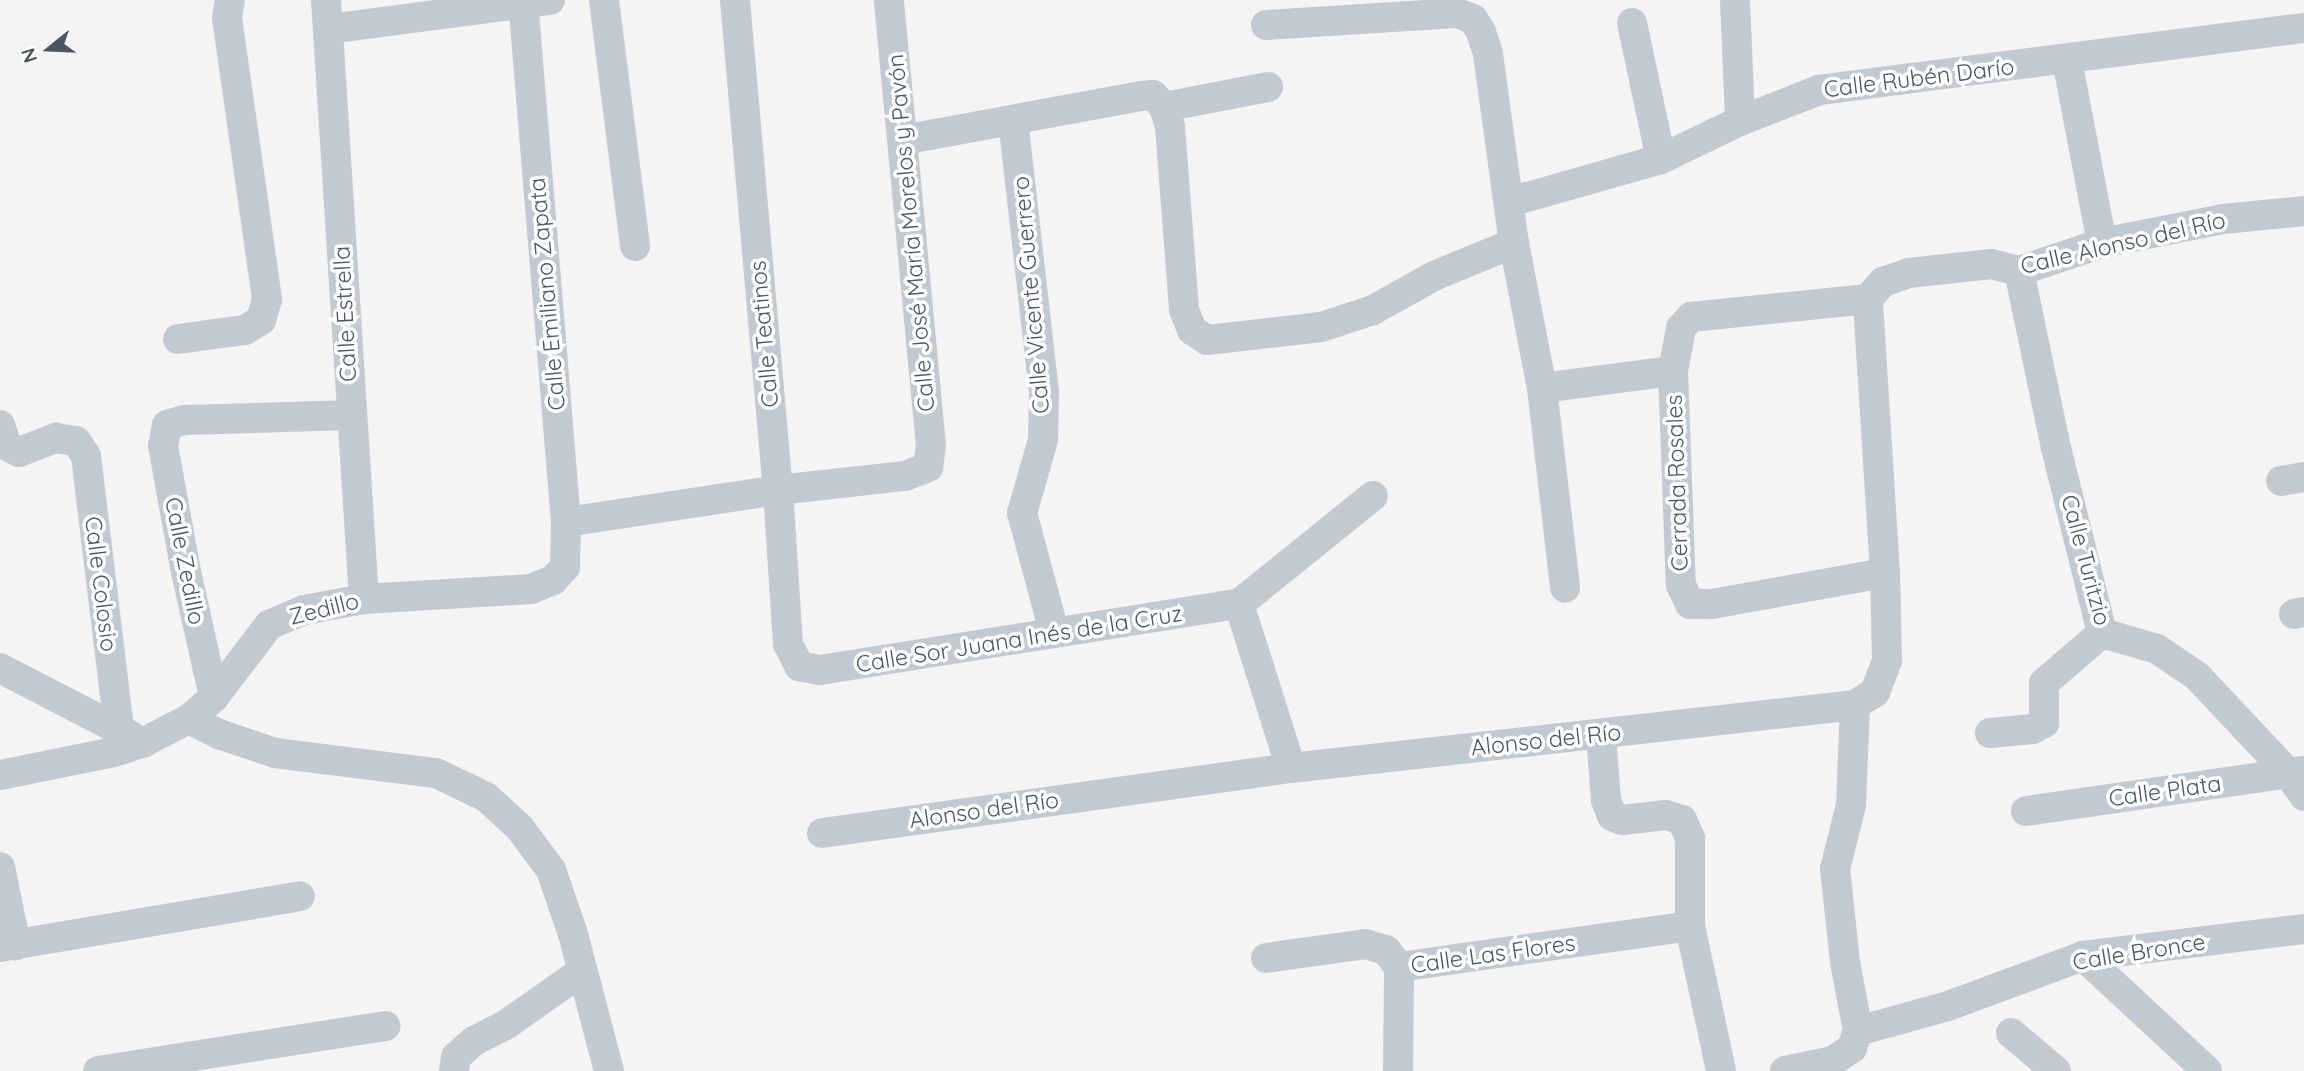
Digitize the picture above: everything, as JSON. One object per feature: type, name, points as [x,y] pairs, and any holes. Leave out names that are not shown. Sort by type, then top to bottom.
[{"type":"street","points":[[178,339],[245,330],[261,320],[267,299],[227,18],[230,0]]},
{"type":"street","points":[[604,0],[635,246]]},
{"type":"street","name":"Calle Teatinos","points":[[735,0],[778,491],[788,644],[799,666]]},
{"type":"street","name":"Calle José María Morelos y Pavón","points":[[778,491],[905,476],[928,467],[931,446],[889,0]]},
{"type":"street","points":[[1734,0],[1740,121]]},
{"type":"street","points":[[328,15],[532,1]]},
{"type":"street","name":"Calle Emiliano Zapata","points":[[532,1],[566,522],[565,567],[552,580]]},
{"type":"street","points":[[1266,25],[1436,12],[1457,13],[1473,19],[1488,54],[1514,243],[1542,388],[1565,588]]},
{"type":"street","name":"Calle Estrella","points":[[328,15],[364,599]]},
{"type":"street","points":[[1632,23],[1661,159]]},
{"type":"street","name":"Calle Rubén Darío","points":[[1510,202],[1661,159],[1740,121],[1819,90],[2304,29]]},
{"type":"street","points":[[2067,60],[2102,243]]},
{"type":"street","points":[[1164,107],[1268,87]]},
{"type":"street","points":[[903,140],[1153,96],[1164,107],[1170,127],[1184,310],[1192,330],[1207,340],[1321,327],[1373,310],[1434,276],[1514,243]]},
{"type":"street","name":"Calle Vicente Guerrero","points":[[1013,120],[1044,391],[1043,440],[1022,513],[1054,632]]},
{"type":"street","name":"Calle Alonso del Río","points":[[1868,299],[1883,282],[1909,273],[1992,264],[2019,271],[2102,243],[2223,219],[2304,211]]},
{"type":"street","name":"Calle Turitzio","points":[[2019,271],[2056,447],[2102,633],[2157,649],[2197,677],[2299,780]]},
{"type":"street","points":[[1542,388],[1673,371],[1681,328],[1691,317],[1868,299],[1885,573],[1887,660],[1875,692],[1855,705],[1851,805],[1835,869],[1845,962],[1858,1031],[1852,1048],[1833,1061],[1785,1071]]},
{"type":"street","name":"Cerrada Rosales","points":[[1673,371],[1681,585],[1690,604],[1712,604],[1885,573]]},
{"type":"street","name":"Calle Zedillo","points":[[214,697],[186,572],[163,446],[167,425],[185,421],[351,415]]},
{"type":"street","name":"Calle Colosio","points":[[0,425],[7,446],[19,452],[56,438],[76,441],[86,456],[132,736]]},
{"type":"street","points":[[566,522],[778,491]]},
{"type":"street","points":[[1291,768],[1239,604],[1373,496]]},
{"type":"street","name":"Zedillo","points":[[0,775],[114,751],[132,736],[189,719],[214,697],[269,625],[304,610],[364,599],[531,589],[552,580]]},
{"type":"street","name":"Calle Sor Juana Inés de la Cruz","points":[[799,666],[820,670],[1239,604]]},
{"type":"street","points":[[1990,733],[2033,729],[2044,723],[2044,683],[2102,633]]},
{"type":"street","points":[[0,668],[132,736]]},
{"type":"street","name":"Alonso del Río","points":[[822,833],[1291,768],[1855,705]]},
{"type":"street","points":[[189,719],[219,734],[275,752],[436,773],[486,797],[519,827],[551,870],[609,1071]]},
{"type":"street","points":[[1601,734],[1606,800],[1612,816],[1622,820],[1666,815],[1682,820],[1689,838],[1690,926],[1721,1071]]},
{"type":"street","name":"Calle Plata","points":[[2026,811],[2299,780]]},
{"type":"street","points":[[0,867],[8,946],[300,896]]},
{"type":"street","name":"Calle Las Flores","points":[[1398,1071],[1399,967],[1690,926]]},
{"type":"street","name":"Calle Bronce","points":[[1858,1031],[1948,1006],[2083,956],[2304,929]]},
{"type":"street","points":[[1265,958],[1365,944],[1386,950],[1399,967]]},
{"type":"street","points":[[2083,956],[2207,1071]]},
{"type":"street","points":[[454,1071],[456,1057],[474,1041],[507,1024],[582,971]]},
{"type":"street","points":[[98,1071],[386,1026]]},
{"type":"street","points":[[2011,1033],[2056,1071]]}]
